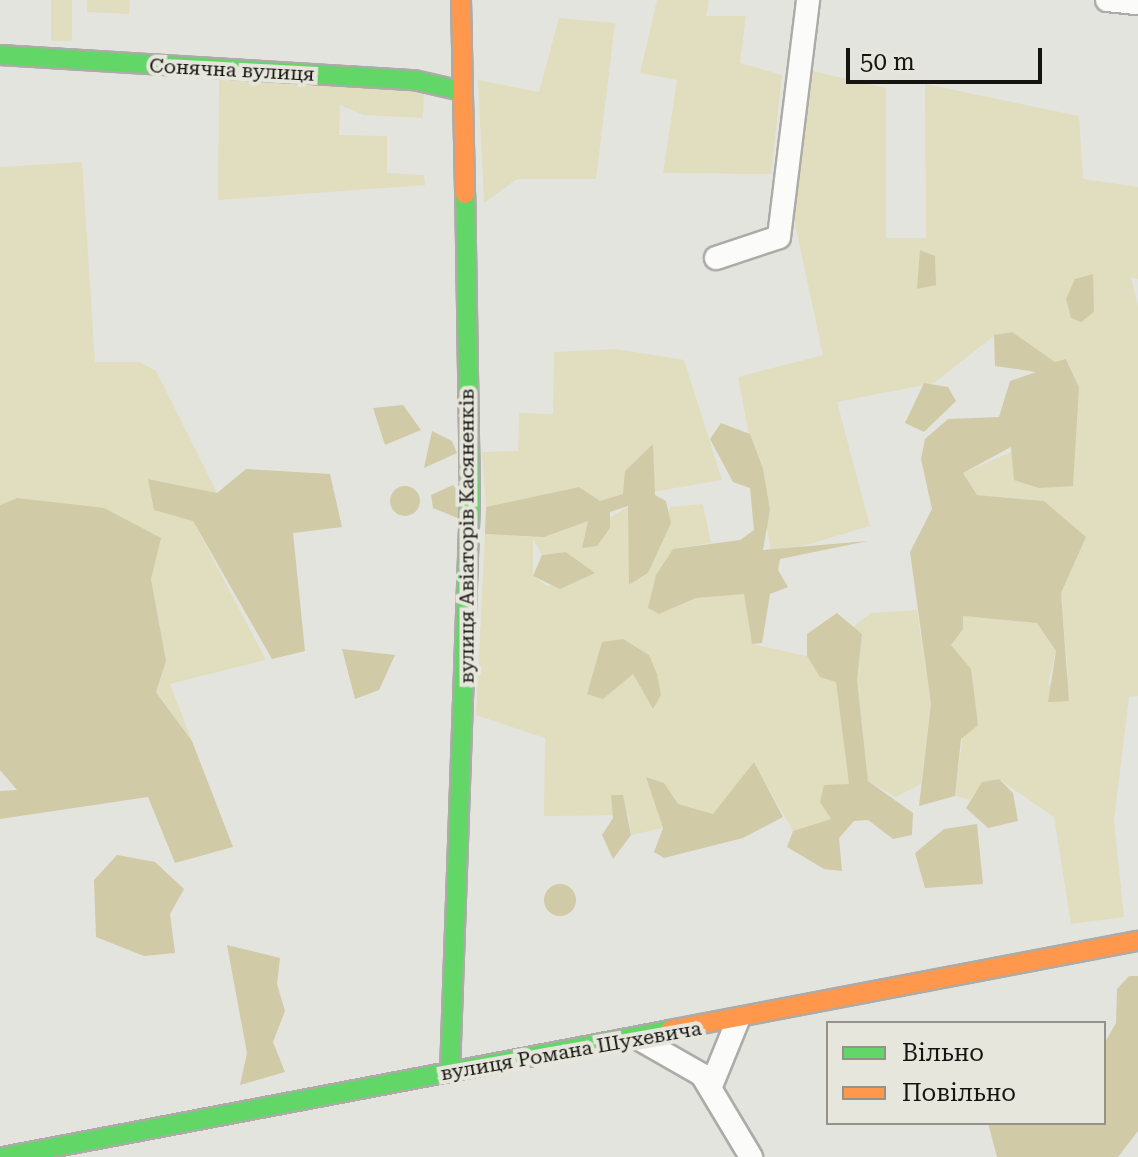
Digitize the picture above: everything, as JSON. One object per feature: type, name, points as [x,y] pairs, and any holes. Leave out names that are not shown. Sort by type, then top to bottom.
[{"type":"street","name":"вулиця Авіаторів Касяненків","points":[[450,1072],[470,499],[461,0]]},
{"type":"street","points":[[716,258],[779,237],[808,0]]},
{"type":"street","points":[[1107,0],[1138,3]]},
{"type":"street","name":"Сонячна вулиця","points":[[0,55],[414,80],[462,91]]},
{"type":"street","name":"вулиця Романа Шухевича","points":[[3,1157],[450,1072],[641,1040],[1138,941]]},
{"type":"street","points":[[711,1086],[738,1020]]},
{"type":"street","points":[[641,1040],[690,1064],[711,1086],[751,1157]]},
{"type":"shaded area","points":[[51,0],[72,0],[72,41],[51,41]]},
{"type":"shaded area","points":[[87,0],[130,0],[129,14],[87,12]]},
{"type":"shaded area","points":[[657,0],[709,0],[706,16],[746,16],[740,63],[782,75],[771,174],[663,173],[677,80],[640,73]]},
{"type":"shaded area","points":[[559,18],[615,23],[596,179],[517,179],[484,203],[478,80],[539,92]]},
{"type":"shaded area","points":[[804,69],[886,88],[886,238],[926,238],[925,84],[1079,116],[1083,179],[1138,187],[1138,279],[1131,277],[1138,306],[1138,696],[1129,697],[1114,821],[1124,917],[1071,924],[1054,817],[999,779],[982,782],[970,800],[955,796],[971,669],[950,645],[963,629],[962,616],[1037,623],[1056,651],[1048,685],[1068,674],[1061,593],[1086,537],[1044,501],[977,495],[963,473],[1075,424],[1079,387],[1067,359],[1055,362],[1012,332],[995,335],[934,383],[837,402],[870,526],[772,555],[738,377],[823,355],[793,214]]},
{"type":"shaded area","points":[[219,79],[424,91],[423,118],[364,115],[340,105],[339,135],[387,136],[387,173],[424,175],[425,185],[218,200]]},
{"type":"shaded area","points":[[82,162],[95,362],[140,362],[156,371],[217,493],[149,479],[193,521],[266,660],[170,684],[192,741],[156,691],[166,661],[151,579],[17,498],[0,505],[0,167]]},
{"type":"shaded area","points":[[920,250],[935,256],[936,285],[917,289]]},
{"type":"shaded area","points":[[1093,274],[1094,312],[1081,322],[1071,318],[1066,299],[1075,279]]},
{"type":"shaded area","points":[[1012,332],[1055,362],[1066,359],[1079,387],[1073,486],[1039,488],[1014,480],[1011,447],[963,473],[977,495],[1044,501],[1086,537],[1061,593],[1069,701],[1048,702],[1056,651],[1037,623],[963,616],[963,629],[951,645],[971,669],[978,725],[961,739],[955,796],[919,806],[931,704],[910,552],[932,509],[921,459],[925,439],[948,419],[999,417],[1010,381],[1036,372],[995,366],[994,335]]},
{"type":"shaded area","points":[[616,349],[684,360],[722,480],[600,501],[579,487],[486,507],[482,452],[518,451],[519,413],[553,414],[554,352]]},
{"type":"shaded area","points":[[924,383],[948,387],[956,401],[924,432],[905,423]]},
{"type":"shaded area","points":[[403,405],[421,430],[385,445],[373,408]]},
{"type":"shaded area","points":[[721,423],[750,434],[763,469],[770,510],[763,550],[868,541],[780,559],[778,570],[788,587],[770,594],[762,643],[752,644],[744,594],[696,598],[659,614],[648,608],[656,575],[673,549],[740,540],[754,530],[750,488],[733,482],[710,439]]},
{"type":"shaded area","points":[[432,431],[452,441],[457,453],[424,468]]},
{"type":"shaded area","points":[[653,444],[655,495],[666,501],[671,523],[648,573],[629,585],[628,506],[610,512],[610,528],[597,546],[582,548],[588,521],[544,537],[485,534],[486,507],[579,487],[600,501],[623,494],[625,471]]},
{"type":"shaded area","points":[[246,469],[330,474],[342,527],[293,533],[305,651],[272,659],[193,521],[154,510],[148,479],[217,493]]},
{"type":"shaded area","points":[[453,485],[462,497],[465,521],[433,508],[431,495]]},
{"type":"shaded area","points":[[405,486],[411,487],[419,495],[419,507],[411,515],[405,516],[399,515],[391,507],[390,501],[391,495],[399,487]]},
{"type":"shaded area","points":[[17,498],[104,508],[161,538],[151,579],[166,661],[156,692],[192,741],[233,847],[175,863],[148,797],[0,819],[0,791],[17,790],[0,770],[0,505]]},
{"type":"shaded area","points":[[703,504],[711,543],[673,549],[659,614],[696,598],[744,594],[752,644],[807,656],[820,676],[836,681],[849,784],[831,819],[793,831],[754,763],[713,814],[678,804],[664,783],[647,777],[663,828],[631,835],[629,815],[544,816],[545,738],[476,715],[485,534],[532,537],[588,521],[591,529],[629,506],[630,585],[648,573],[670,507]],"holes":[[[533,539],[542,555],[566,552],[594,572],[547,586],[533,576]],[[623,639],[661,695],[653,708],[633,674],[603,699]]]},
{"type":"shaded area","points":[[566,552],[595,573],[560,589],[533,576],[542,555]]},
{"type":"shaded area","points":[[917,610],[931,704],[921,784],[896,797],[868,781],[857,680],[862,634],[853,627],[871,613]]},
{"type":"shaded area","points":[[837,613],[862,634],[857,680],[868,781],[913,813],[912,835],[893,839],[868,820],[854,821],[839,838],[842,871],[824,869],[787,847],[793,831],[831,819],[820,802],[824,785],[849,784],[836,682],[820,677],[807,656],[807,634]]},
{"type":"shaded area","points":[[623,639],[649,655],[661,695],[653,709],[633,674],[603,699],[587,694],[602,642]]},
{"type":"shaded area","points":[[342,649],[395,655],[379,690],[355,699]]},
{"type":"shaded area","points":[[754,762],[783,817],[743,838],[664,858],[654,852],[663,828],[646,777],[664,783],[678,804],[713,814]]},
{"type":"shaded area","points":[[999,779],[1013,793],[1018,821],[988,828],[966,808],[982,782]]},
{"type":"shaded area","points":[[611,795],[623,795],[631,835],[613,859],[602,835],[613,818]]},
{"type":"shaded area","points":[[977,824],[983,884],[925,888],[915,853],[944,829]]},
{"type":"shaded area","points":[[117,855],[155,862],[184,889],[170,914],[175,953],[144,956],[96,937],[94,880]]},
{"type":"shaded area","points":[[560,884],[572,888],[576,900],[572,912],[560,916],[548,912],[544,900],[548,888]]},
{"type":"shaded area","points":[[227,945],[280,958],[277,984],[285,1011],[273,1042],[285,1072],[240,1085],[247,1053]]},
{"type":"shaded area","points":[[1129,976],[1138,976],[1138,1131],[1118,1157],[997,1157],[989,1125],[1106,1125],[1106,1040],[1116,1023],[1117,989]]},
{"type":"traffic: fast","points":[[0,55],[414,80],[462,91]]},
{"type":"traffic: fast","points":[[450,1072],[470,499],[465,194]]},
{"type":"traffic: fast","points":[[3,1157],[670,1030]]},
{"type":"traffic: slow","points":[[461,0],[465,194]]},
{"type":"traffic: slow","points":[[670,1030],[1138,941]]}]
